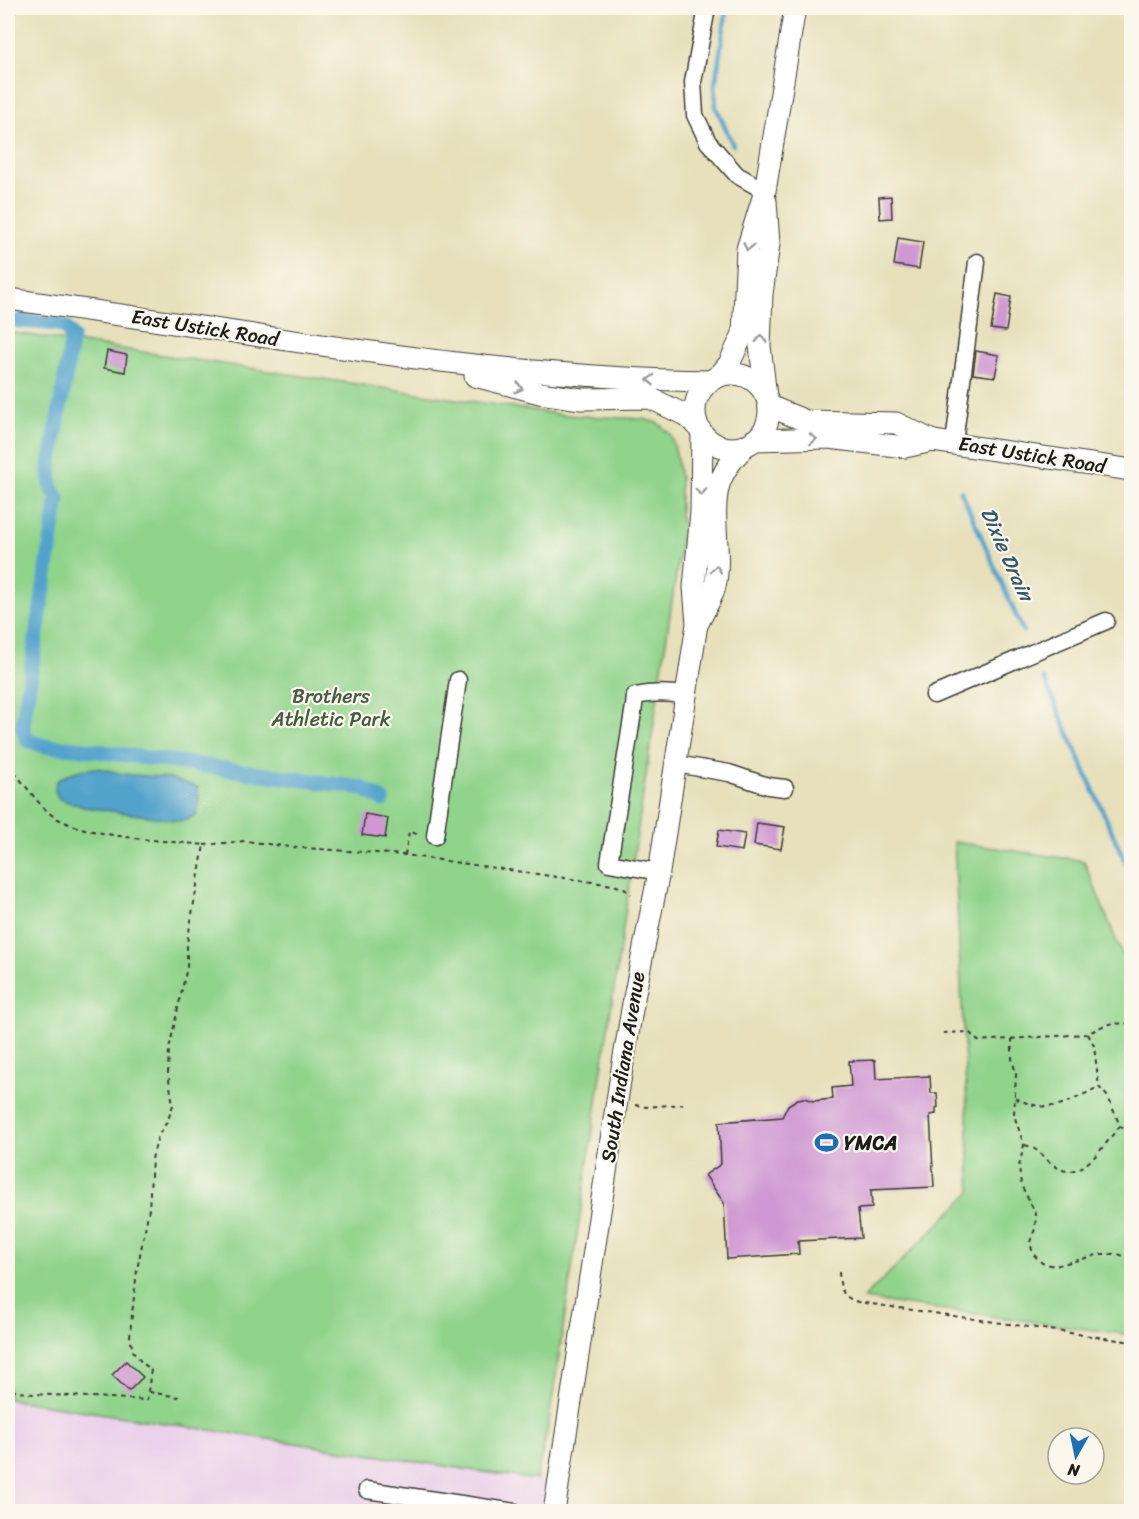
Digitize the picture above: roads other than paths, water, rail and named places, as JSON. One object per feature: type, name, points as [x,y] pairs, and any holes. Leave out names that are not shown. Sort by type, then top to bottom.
[{"type":"main road","points":[[765,191],[769,244],[762,294],[760,346],[767,402],[766,425],[750,443],[727,448],[717,445],[700,429],[695,416],[697,397],[729,364],[743,334],[747,249],[765,191],[795,8]]},
{"type":"main road","name":"East Ustick Road","points":[[8,299],[402,357],[609,378],[713,379]]},
{"type":"main road","name":"East Ustick Road","points":[[402,357],[540,393],[581,399],[650,398],[677,410],[700,429]]},
{"type":"main road","points":[[713,379],[727,374],[746,377],[761,388],[767,402]]},
{"type":"main road","name":"East Ustick Road","points":[[767,402],[806,421],[896,423],[933,441]]},
{"type":"main road","name":"South Indiana Avenue","points":[[554,1512],[617,1102],[658,872],[697,624],[694,587],[700,512],[700,429]]},
{"type":"main road","name":"East Ustick Road","points":[[750,443],[828,438],[905,447],[933,441],[1131,470]]},
{"type":"main road","name":"South Indiana Avenue","points":[[697,624],[714,590],[719,548],[717,501],[720,481],[729,464],[750,443]]},
{"type":"lane","points":[[707,8],[693,82],[695,115],[708,142],[737,175],[765,191]]},
{"type":"lane","points":[[954,443],[977,262]]},
{"type":"lane","points":[[934,695],[1106,621]]},
{"type":"lane","points":[[435,836],[458,680]]},
{"type":"lane","points":[[658,872],[609,863],[635,696],[662,692],[686,695]]},
{"type":"lane","points":[[675,765],[729,773],[768,786],[785,788]]},
{"type":"lane","points":[[367,1490],[420,1505],[515,1512]]},
{"type":"water","points":[[99,768],[123,774],[169,778],[198,787],[199,801],[196,816],[181,821],[84,807],[59,799],[55,790],[56,782],[76,771]]},
{"type":"waterway","name":"Dixie Drain","points":[[727,8],[715,85],[716,107],[733,145]]},
{"type":"waterway","points":[[8,320],[57,324],[65,327],[72,337],[50,467],[51,486],[58,498],[24,717],[23,728],[27,740],[44,746],[76,748],[362,788],[383,800]]},
{"type":"waterway","name":"Dixie Drain","points":[[961,491],[1023,631]]},
{"type":"waterway","name":"Dixie Drain","points":[[1044,679],[1132,877]]},
{"type":"place","name":"YMCA","points":[[826,1143]]},
{"type":"park label","name":"Brothers Athletic Park","points":[[331,708]]}]
